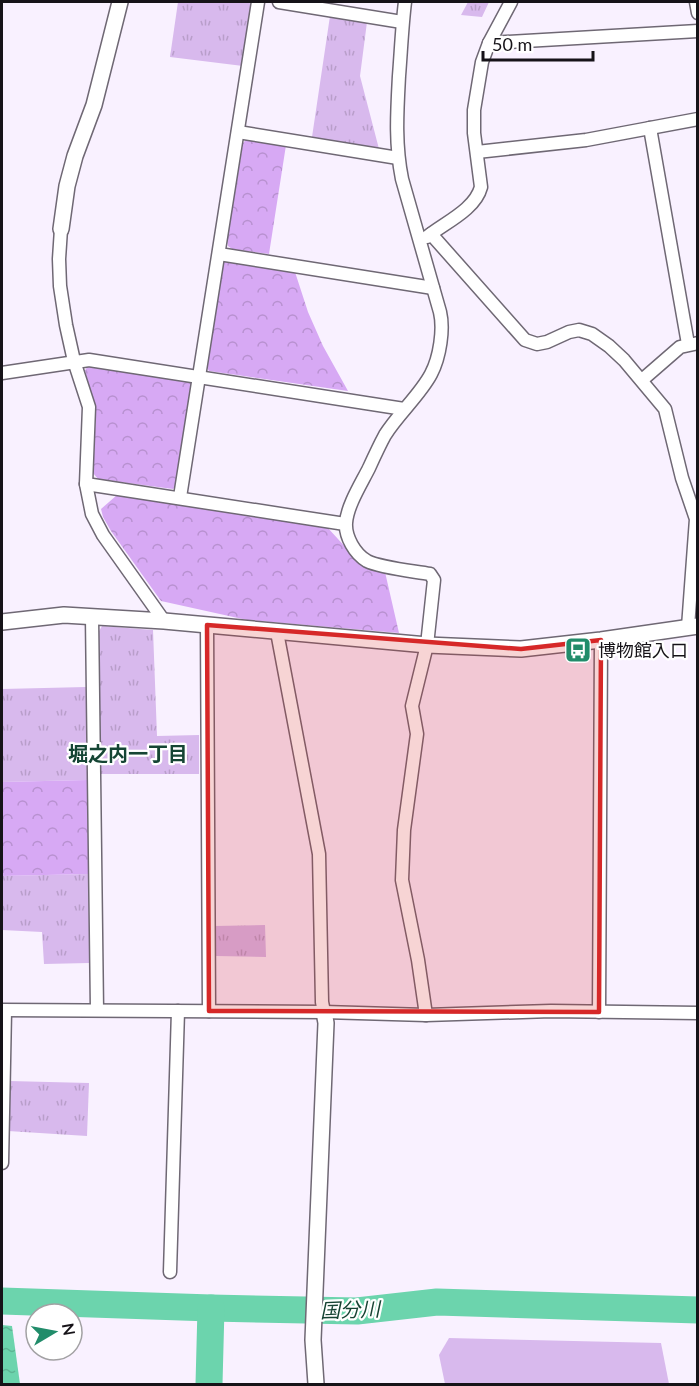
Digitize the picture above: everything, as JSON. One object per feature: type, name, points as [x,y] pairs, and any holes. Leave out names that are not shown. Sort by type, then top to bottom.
[{"type":"street","points":[[120,2],[94,105],[75,156],[67,186],[61,229],[60,286],[74,361],[89,407],[86,484],[92,514],[103,535],[164,621]]},
{"type":"street","points":[[180,497],[258,2]]},
{"type":"street","points":[[279,2],[402,22]]},
{"type":"street","points":[[405,2],[396,129],[398,158],[442,320],[442,328],[436,363],[427,381],[385,436],[351,505],[345,524],[351,544],[367,561],[430,574],[434,580],[426,645],[412,706],[417,734],[404,830],[402,880],[418,960],[426,1016]]},
{"type":"street","points":[[421,242],[470,206],[479,194],[481,187],[474,133],[474,110],[482,62],[489,43],[511,2]]},
{"type":"street","points":[[696,2],[698,13]]},
{"type":"street","points":[[489,43],[698,31]]},
{"type":"street","points":[[477,152],[586,140],[698,119]]},
{"type":"street","points":[[642,380],[680,347],[693,344],[650,128]]},
{"type":"street","points":[[238,132],[398,158]]},
{"type":"street","points":[[2,622],[64,615],[164,621],[426,645],[521,649],[693,626],[696,519],[682,478],[665,409],[624,360],[592,334],[579,330],[537,344],[525,340],[431,234]]},
{"type":"street","points":[[219,254],[433,288]]},
{"type":"street","points":[[2,373],[88,360],[404,409]]},
{"type":"street","points":[[86,484],[345,524]]},
{"type":"street","points":[[93,617],[97,1010]]},
{"type":"street","points":[[207,626],[209,1011]]},
{"type":"street","points":[[277,632],[319,854],[322,1002],[326,1023],[313,1340],[316,1384]]},
{"type":"street","points":[[599,1012],[601,640]]},
{"type":"street","points":[[2,1163],[3,1010],[324,1012],[426,1016],[551,1011],[698,1013]]},
{"type":"street","points":[[170,1272],[178,1011]]},
{"type":"highlighted area","points":[[207,625],[521,649],[601,640],[599,1012],[209,1011]]},
{"type":"green space","points":[[178,2],[249,2],[252,7],[243,66],[170,57]]},
{"type":"green space","points":[[468,2],[489,2],[482,17],[461,15]]},
{"type":"green space","points":[[330,16],[367,22],[360,76],[379,149],[312,137]]},
{"type":"green space","points":[[246,140],[286,145],[269,254],[232,249],[228,246],[243,143]]},
{"type":"green space","points":[[224,262],[295,272],[308,312],[323,346],[348,391],[209,371],[206,366]]},
{"type":"green space","points":[[92,365],[190,380],[192,386],[177,485],[173,489],[98,479],[93,473],[96,410],[85,371]]},
{"type":"green space","points":[[117,495],[327,527],[360,563],[375,571],[385,572],[399,633],[247,620],[161,601],[103,517],[101,509]]},
{"type":"green space","points":[[102,626],[153,630],[157,736],[199,735],[199,774],[101,774],[98,633]]},
{"type":"green space","points":[[86,687],[87,780],[2,782],[2,689]]},
{"type":"green space","points":[[87,780],[89,874],[2,876],[2,782]]},
{"type":"green space","points":[[89,874],[89,963],[44,964],[42,932],[2,930],[2,876]]},
{"type":"green space","points":[[265,925],[266,957],[216,956],[214,926]]},
{"type":"green space","points":[[9,1081],[89,1083],[87,1136],[8,1131]]},
{"type":"green space","points":[[449,1338],[661,1343],[669,1384],[445,1384],[439,1355]]},
{"type":"water","points":[[2,1325],[12,1326],[20,1384],[2,1384]]},
{"type":"waterway","name":"国分川","points":[[2,1301],[357,1311],[437,1302],[698,1310]]},
{"type":"waterway","points":[[209,1384],[211,1308]]},
{"type":"place","name":"博物館入口","points":[[578,650]]},
{"type":"district","name":"堀之内一丁目","points":[[128,753]]}]
